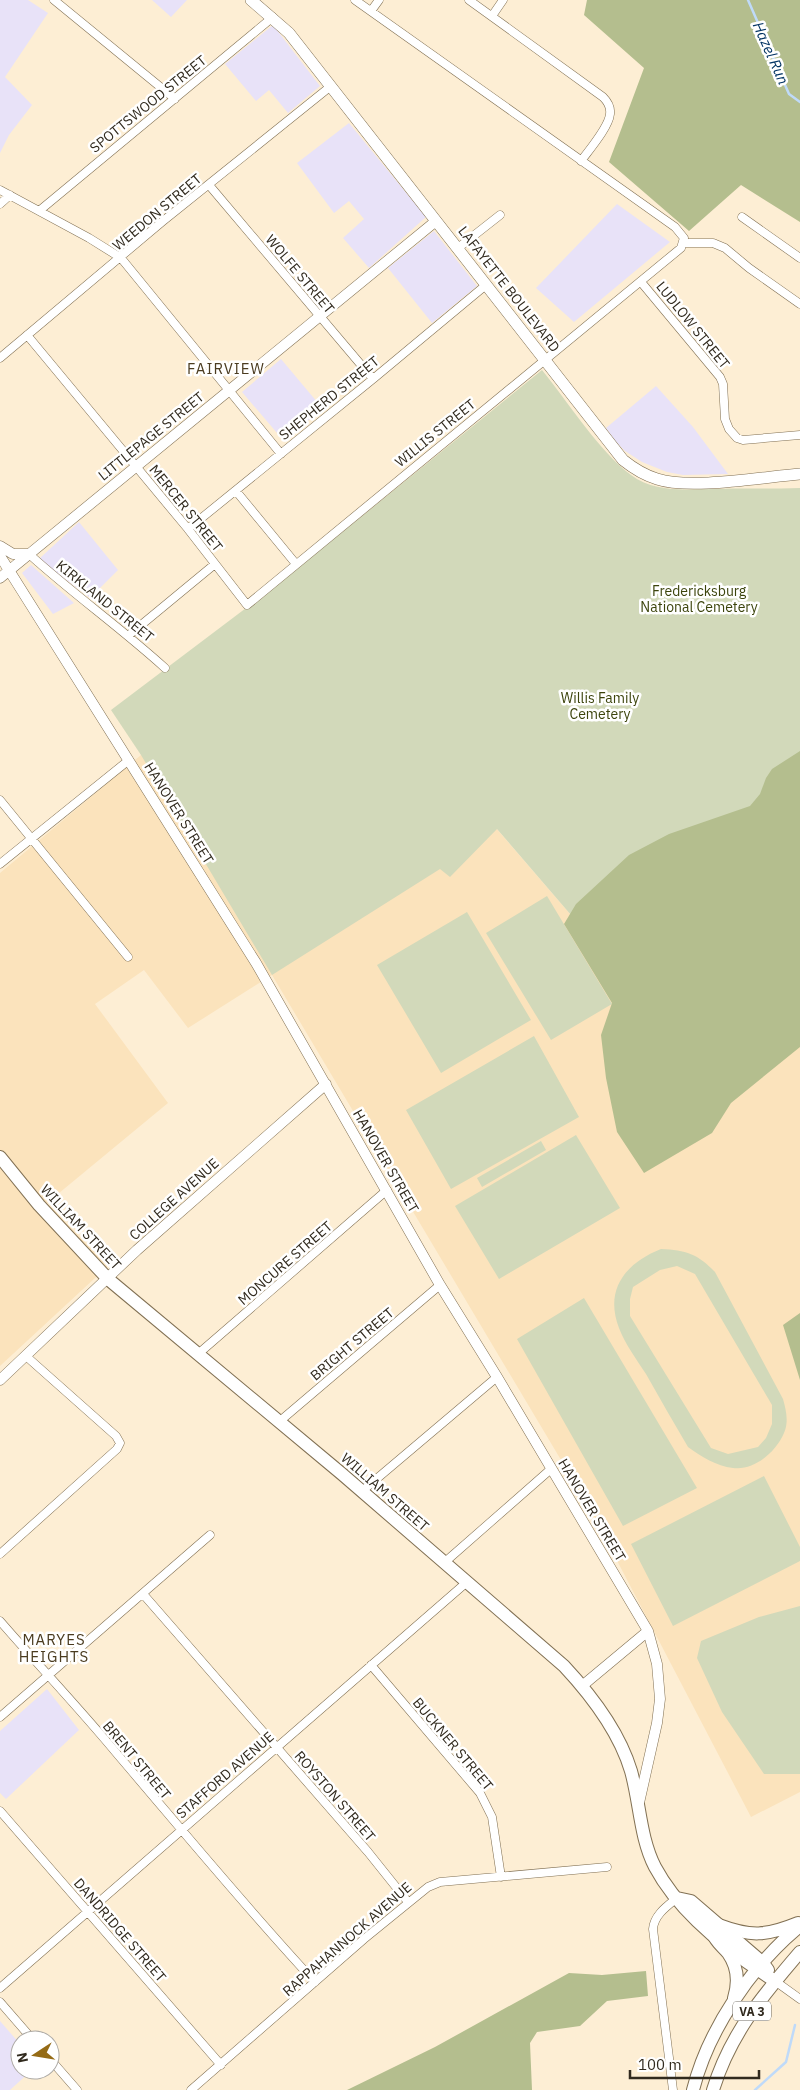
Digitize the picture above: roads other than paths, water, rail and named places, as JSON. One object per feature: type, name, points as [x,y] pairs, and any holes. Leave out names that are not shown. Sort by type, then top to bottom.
[{"type":"main road","name":"LAFAYETTE BOULEVARD","points":[[251,0],[273,17],[289,33],[623,460],[646,474],[673,482],[709,482],[800,474]]},
{"type":"main road","name":"WILLIAM STREET","points":[[0,1157],[39,1205],[108,1279],[280,1421],[544,1647],[582,1686],[605,1718],[630,1770],[648,1848],[654,1865],[663,1881],[677,1898],[691,1901],[716,1930],[775,1981]]},
{"type":"main road","points":[[733,2003],[737,1990],[736,1968],[728,1954],[715,1939],[716,1930],[763,1935],[800,1922]]},
{"type":"main road","name":"VA 3","points":[[693,2090],[708,2044],[733,2003],[761,1967],[800,1926]]},
{"type":"main road","name":"VA 3","points":[[713,2090],[719,2070],[744,2021],[800,1952]]},
{"type":"street","points":[[54,0],[175,99]]},
{"type":"street","points":[[355,0],[675,227],[684,238],[683,243],[712,243],[725,248],[749,268],[800,304]]},
{"type":"street","points":[[371,11],[378,0]]},
{"type":"street","points":[[469,0],[608,102],[610,109],[608,121],[581,161]]},
{"type":"street","points":[[492,16],[503,0]]},
{"type":"street","name":"SPOTTSWOOD STREET","points":[[39,211],[273,17]]},
{"type":"street","name":"WEEDON STREET","points":[[0,358],[331,86]]},
{"type":"street","name":"WOLFE STREET","points":[[209,185],[373,379]]},
{"type":"street","points":[[0,190],[89,238],[121,258],[281,454]]},
{"type":"street","points":[[0,204],[10,195]]},
{"type":"street","points":[[458,248],[500,215]]},
{"type":"street","points":[[742,217],[800,258]]},
{"type":"street","name":"LITTLEPAGE STREET","points":[[0,578],[436,221]]},
{"type":"street","name":"WILLIS STREET","points":[[247,605],[544,360],[676,254],[683,243]]},
{"type":"street","name":"LUDLOW STREET","points":[[641,282],[720,377],[723,384],[725,419],[732,434],[743,440],[800,435]]},
{"type":"street","name":"SHEPHERD STREET","points":[[188,529],[486,285]]},
{"type":"street","name":"MERCER STREET","points":[[27,335],[137,466],[247,605]]},
{"type":"street","points":[[236,491],[296,564]]},
{"type":"street","points":[[0,546],[13,554],[28,554]]},
{"type":"street","name":"KIRKLAND STREET","points":[[28,554],[61,583],[129,635],[165,668]]},
{"type":"street","name":"HANOVER STREET","points":[[0,556],[228,917],[387,1190],[440,1286],[497,1377],[648,1631],[657,1664],[660,1699],[657,1724],[638,1806]]},
{"type":"street","points":[[129,635],[215,564]]},
{"type":"street","points":[[0,864],[129,760]]},
{"type":"street","points":[[0,800],[30,840],[93,912],[128,958]]},
{"type":"street","name":"COLLEGE AVENUE","points":[[0,1380],[27,1357],[137,1250],[326,1084]]},
{"type":"street","name":"MONCURE STREET","points":[[198,1354],[387,1190]]},
{"type":"street","name":"BRIGHT STREET","points":[[280,1421],[440,1286]]},
{"type":"street","points":[[0,1554],[119,1446],[119,1440],[116,1436],[27,1357]]},
{"type":"street","points":[[361,1492],[497,1377]]},
{"type":"street","points":[[444,1562],[552,1470]]},
{"type":"street","points":[[0,1717],[210,1535]]},
{"type":"street","name":"STAFFORD AVENUE","points":[[0,1988],[467,1582]]},
{"type":"street","name":"ROYSTON STREET","points":[[143,1594],[408,1902]]},
{"type":"street","name":"BRENT STREET","points":[[0,1621],[118,1754],[271,1934],[315,1982]]},
{"type":"street","points":[[582,1686],[648,1631]]},
{"type":"street","name":"BUCKNER STREET","points":[[371,1665],[480,1793],[492,1817],[501,1877]]},
{"type":"street","name":"DANDRIDGE STREET","points":[[0,1812],[221,2065]]},
{"type":"street","name":"RAPPAHANNOCK AVENUE","points":[[191,2090],[408,1902],[428,1887],[440,1882],[607,1867]]},
{"type":"street","points":[[673,2090],[653,1924],[658,1915],[677,1898]]},
{"type":"street","points":[[775,1981],[800,1999]]},
{"type":"street","points":[[0,2002],[24,2030]]},
{"type":"street","points":[[60,2071],[77,2090]]},
{"type":"waterway","name":"Hazel Run","points":[[748,0],[789,94],[800,102]]},
{"type":"waterway","points":[[755,2090],[786,2062],[795,2025]]},
{"type":"district","name":"FAIRVIEW","points":[[226,368]]},
{"type":"district","name":"MARYES HEIGHTS","points":[[54,1648]]},
{"type":"park label","name":"Fredericksburg National Cemetery","points":[[699,600]]},
{"type":"park label","name":"Willis Family Cemetery","points":[[600,706]]}]
